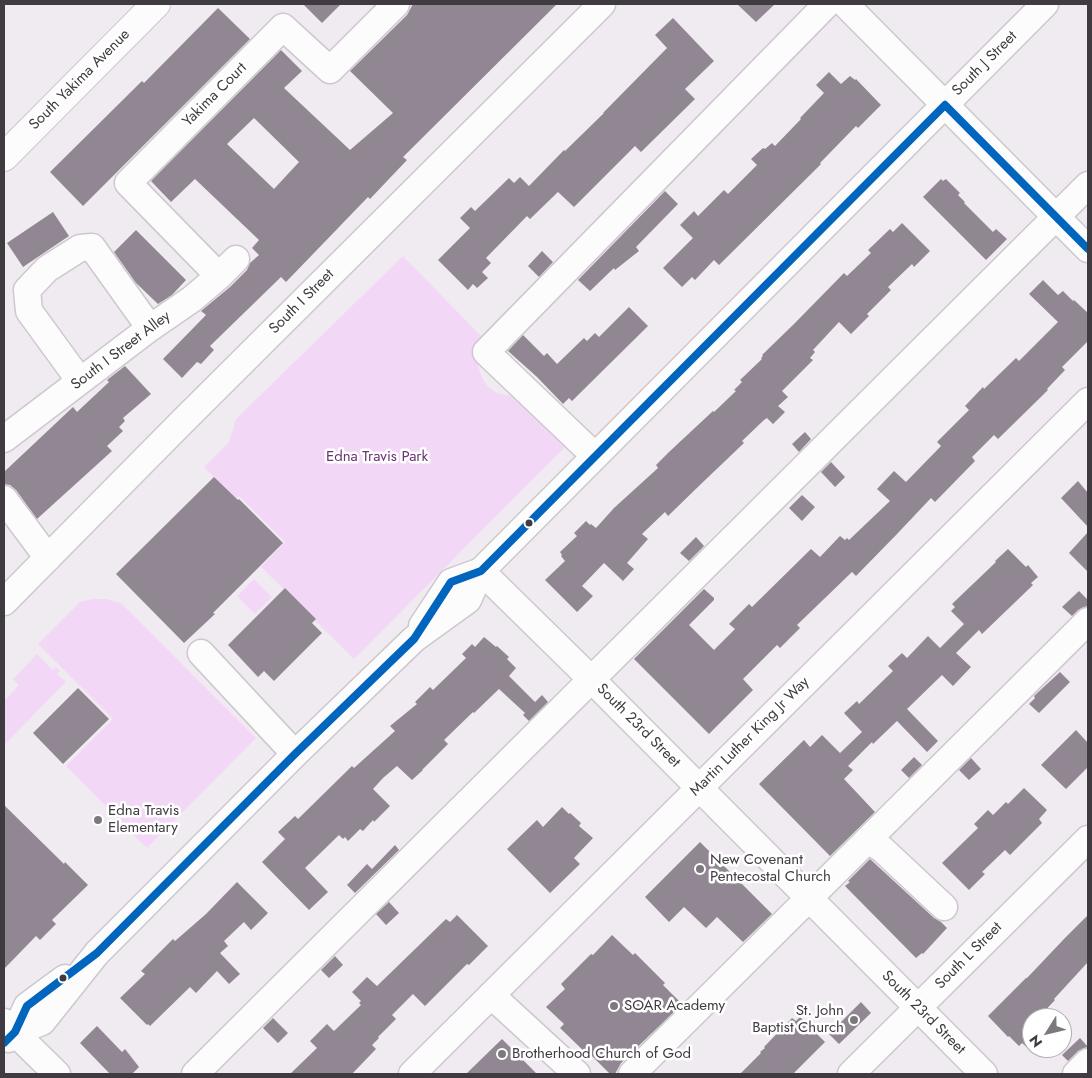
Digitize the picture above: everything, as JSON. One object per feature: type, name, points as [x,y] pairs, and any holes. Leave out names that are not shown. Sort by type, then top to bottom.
[{"type":"main road","name":"South Yakima Avenue","points":[[4,156],[156,4]]},
{"type":"street","name":"Yakima Court","points":[[227,268],[128,183],[282,27],[330,70],[396,4]]},
{"type":"street","name":"South I Street","points":[[4,602],[200,403],[602,4]]},
{"type":"street","points":[[595,456],[486,352],[827,4]]},
{"type":"street","points":[[845,4],[1088,249]]},
{"type":"street","name":"South J Street","points":[[7,1032],[42,1022],[97,953],[414,639],[468,600],[481,570],[1045,4]]},
{"type":"street","points":[[195,1074],[1088,185]]},
{"type":"street","points":[[80,381],[29,311],[27,290],[47,269],[80,248],[92,247],[150,328]]},
{"type":"street","name":"South I Street Alley","points":[[4,439],[150,328],[192,299],[227,268]]},
{"type":"street","name":"Martin Luther King Jr Way","points":[[412,1074],[1088,401]]},
{"type":"street","points":[[4,499],[48,558]]},
{"type":"street","name":"South 23rd Street","points":[[481,570],[984,1074]]},
{"type":"street","points":[[632,1074],[1088,621]]},
{"type":"street","points":[[201,653],[296,754]]},
{"type":"street","name":"South L Street","points":[[851,1074],[1088,839]]},
{"type":"street","points":[[868,840],[882,849],[944,906]]},
{"type":"street","points":[[492,995],[577,1074]]},
{"type":"street","points":[[7,1032],[57,1074]]},
{"type":"street","points":[[1076,1074],[1088,1062]]},
{"type":"green space","name":"Edna Travis Park","points":[[403,256],[483,338],[475,351],[482,377],[489,388],[503,395],[517,396],[567,445],[354,659],[261,567],[285,542],[239,496],[236,498],[204,467],[229,442],[236,419]]},
{"type":"green space","points":[[254,579],[272,597],[255,614],[237,596]]},
{"type":"green space","points":[[106,599],[121,603],[256,738],[147,848],[66,766],[113,719],[38,644],[80,602]]},
{"type":"green space","points":[[37,654],[53,670],[56,667],[60,671],[57,674],[66,682],[4,745],[4,701],[19,685],[13,679]]},
{"type":"building","points":[[303,4],[341,4],[322,23]]},
{"type":"building","points":[[413,4],[557,4],[403,157],[407,160],[370,199],[368,197],[286,282],[281,277],[210,346],[214,350],[201,364],[197,362],[182,378],[163,359],[206,315],[201,311],[247,270],[250,263],[259,255],[252,248],[259,240],[195,179],[171,202],[151,181],[281,50],[302,71],[284,88],[350,150],[393,113],[350,71],[407,15]],"holes":[[[254,118],[299,162],[274,189],[227,144]]]},
{"type":"building","points":[[737,4],[775,4],[756,22]]},
{"type":"building","points":[[218,8],[250,39],[83,206],[50,172],[142,81],[144,83]]},
{"type":"building","points":[[673,18],[714,61],[685,89],[695,99],[641,152],[635,146],[574,207],[558,192],[530,219],[527,216],[486,258],[491,263],[482,272],[488,278],[477,288],[473,284],[468,290],[438,260],[470,228],[460,218],[471,207],[475,211],[509,178],[514,183],[520,177],[529,186],[667,48],[655,35]]},
{"type":"building","points":[[829,72],[841,84],[850,76],[856,79],[881,105],[858,128],[856,126],[821,164],[719,265],[714,260],[695,280],[692,277],[682,287],[663,268],[693,238],[680,225],[694,211],[698,216],[724,190],[728,194],[757,165],[751,159],[772,143],[775,146],[824,93],[816,85]]},
{"type":"building","points":[[941,179],[943,181],[946,179],[960,193],[958,195],[964,203],[993,232],[996,229],[1007,239],[986,260],[923,197]]},
{"type":"building","points":[[665,191],[678,204],[636,247],[639,251],[615,270],[614,268],[590,291],[578,280]]},
{"type":"building","points":[[53,212],[69,236],[23,267],[7,243]]},
{"type":"building","points":[[902,223],[930,251],[914,267],[912,264],[888,287],[891,290],[867,314],[869,316],[851,334],[839,322],[813,350],[815,352],[810,358],[813,360],[782,391],[788,397],[778,406],[785,412],[773,424],[767,418],[764,420],[742,441],[744,443],[668,516],[665,512],[642,534],[648,539],[627,563],[634,569],[623,581],[604,563],[582,586],[593,596],[577,612],[545,580],[565,561],[560,552],[577,536],[574,533],[586,521],[596,528],[614,508],[658,468],[656,465],[669,452],[736,391],[734,390],[742,382],[740,380],[762,359],[762,355],[844,273],[847,276],[871,253],[868,250],[890,229],[893,232]]},
{"type":"building","points":[[136,230],[186,280],[172,295],[158,304],[136,283],[114,252]]},
{"type":"building","points":[[542,251],[553,262],[539,277],[528,266]]},
{"type":"building","points":[[1043,280],[1058,295],[1063,291],[1088,313],[1088,341],[1062,367],[1065,370],[1048,390],[998,439],[994,435],[972,457],[975,461],[935,502],[931,498],[856,576],[852,572],[797,625],[800,628],[780,648],[777,645],[743,679],[753,690],[709,734],[634,659],[704,589],[714,600],[689,625],[714,650],[735,629],[729,624],[749,604],[752,607],[811,549],[820,557],[840,536],[845,540],[847,538],[849,540],[890,501],[877,489],[894,471],[906,482],[941,446],[937,442],[969,410],[965,406],[983,387],[984,389],[1016,358],[1019,361],[1058,322],[1029,294]]},
{"type":"building","points":[[629,307],[648,326],[572,401],[569,398],[563,404],[508,351],[523,335],[544,356],[547,353],[557,364],[584,338],[587,341],[595,333],[599,337]]},
{"type":"building","points":[[125,366],[151,394],[123,418],[125,421],[119,427],[123,431],[107,446],[112,451],[37,519],[16,490],[10,485],[4,484],[4,472],[73,407],[77,412],[109,382],[107,380]]},
{"type":"building","points":[[805,432],[811,439],[799,452],[792,444]]},
{"type":"building","points":[[831,462],[845,477],[835,487],[821,472]]},
{"type":"building","points":[[214,477],[283,543],[213,613],[215,614],[184,643],[116,574]]},
{"type":"building","points":[[1078,481],[1088,493],[1088,527],[1061,498]]},
{"type":"building","points":[[802,495],[815,507],[802,521],[789,508]]},
{"type":"building","points":[[1088,532],[1088,572],[1069,553]]},
{"type":"building","points":[[696,537],[704,546],[689,561],[680,553]]},
{"type":"building","points":[[1008,549],[1026,567],[1028,565],[1038,577],[1031,583],[1033,585],[982,634],[979,630],[956,653],[971,667],[953,686],[942,675],[907,709],[938,741],[927,752],[897,721],[848,766],[853,770],[844,779],[875,812],[830,856],[759,784],[804,740],[810,747],[822,735],[840,753],[862,732],[844,713],[857,701],[859,704],[893,671],[888,666],[902,653],[907,658],[928,636],[940,648],[964,624],[951,611],[955,607],[952,604]]},
{"type":"building","points":[[285,588],[316,619],[312,623],[322,633],[274,681],[264,671],[258,677],[228,645]]},
{"type":"building","points":[[1079,591],[1088,600],[1088,606],[1078,610],[1072,616],[1062,607]]},
{"type":"building","points":[[484,637],[509,657],[507,659],[516,668],[509,676],[535,702],[542,695],[548,702],[529,721],[523,715],[525,713],[499,689],[444,740],[448,744],[412,780],[397,766],[383,778],[373,789],[390,806],[374,822],[373,820],[363,831],[360,829],[348,841],[345,837],[343,839],[339,835],[305,868],[328,892],[309,910],[262,862],[285,839],[278,832],[295,816],[298,819],[352,766],[354,768],[395,731],[390,726],[417,704],[415,702],[430,687],[433,690],[466,658],[462,654],[472,644],[475,647]]},
{"type":"building","points":[[1060,672],[1070,682],[1039,713],[1029,704],[1035,698],[1034,696]]},
{"type":"building","points":[[78,688],[109,719],[63,764],[33,733]]},
{"type":"building","points":[[1076,730],[1088,743],[1088,767],[1066,789],[1041,765]]},
{"type":"building","points":[[914,757],[922,765],[909,778],[901,770]]},
{"type":"building","points":[[971,758],[981,769],[969,780],[959,770]]},
{"type":"building","points":[[1024,788],[1047,810],[1039,819],[1042,823],[1010,855],[1005,850],[982,872],[985,874],[969,890],[942,863],[978,828],[974,824],[988,810],[993,815],[1006,802],[1008,804]]},
{"type":"building","points":[[4,805],[88,885],[52,920],[56,924],[40,940],[36,936],[4,969]]},
{"type":"building","points":[[562,807],[581,823],[579,826],[593,838],[574,858],[580,864],[550,893],[507,849],[537,820],[543,827]]},
{"type":"building","name":"New Covenant Pentecostal Church","points":[[700,842],[772,914],[743,942],[717,917],[706,928],[684,907],[669,922],[645,897]]},
{"type":"building","points":[[395,845],[399,850],[355,893],[347,885],[367,864],[372,869]]},
{"type":"building","points":[[870,859],[947,928],[923,954],[916,958],[845,886]]},
{"type":"building","points":[[237,882],[268,913],[251,930],[244,922],[224,941],[228,946],[220,953],[240,974],[229,984],[217,971],[196,993],[190,987],[150,1026],[147,1025],[120,998],[145,974],[141,971],[173,939],[175,941],[206,914]]},
{"type":"building","points":[[389,902],[399,913],[386,925],[376,914]]},
{"type":"building","points":[[457,915],[488,946],[469,965],[467,964],[425,1006],[413,994],[392,1015],[396,1019],[372,1045],[376,1049],[352,1074],[290,1074],[317,1048],[310,1041],[327,1024],[334,1031],[361,1005],[359,1003],[361,1001],[352,992],[367,977],[377,986],[446,919],[450,922]]},
{"type":"building","points":[[1088,915],[1088,962],[1047,1008],[1022,1008],[1022,1043],[1019,1046],[988,1016]]},
{"type":"building","name":"SOAR Academy","points":[[612,935],[633,955],[635,953],[665,983],[663,985],[682,1004],[621,1063],[615,1074],[610,1074],[560,1028],[564,1024],[546,1007],[565,989],[561,984]]},
{"type":"building","points":[[335,956],[343,965],[329,978],[321,970]]},
{"type":"building","name":"St. John Baptist Church","points":[[861,1002],[871,1013],[839,1044],[829,1034]]},
{"type":"building","points":[[800,1017],[825,1042],[793,1074],[740,1074],[792,1018],[796,1021]]},
{"type":"building","points":[[273,1018],[288,1033],[278,1043],[263,1028]]},
{"type":"building","points":[[97,1026],[122,1052],[125,1049],[139,1067],[132,1074],[110,1074],[80,1043]]},
{"type":"building","points":[[1080,1038],[1088,1047],[1078,1051],[1072,1057],[1072,1046]]},
{"type":"building","name":"Brotherhood Church of God","points":[[502,1039],[537,1074],[466,1074]]},
{"type":"transit line","points":[[945,105],[1088,249]]},
{"type":"transit line","points":[[4,1043],[15,1032],[27,1006],[97,953],[295,754],[414,639],[451,582],[481,571],[945,105]]},
{"type":"place","name":"Edna Travis Elementary","points":[[98,820]]},
{"type":"place","name":"New Covenant Pentecostal Church","points":[[700,869]]},
{"type":"place","name":"SOAR Academy","points":[[614,1006]]},
{"type":"place","name":"St. John Baptist Church","points":[[854,1020]]},
{"type":"place","name":"Brotherhood Church of God","points":[[502,1054]]}]
